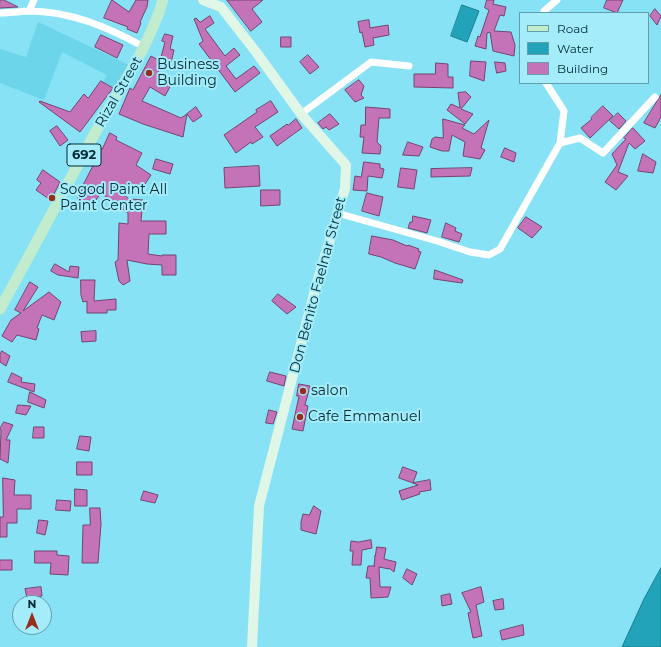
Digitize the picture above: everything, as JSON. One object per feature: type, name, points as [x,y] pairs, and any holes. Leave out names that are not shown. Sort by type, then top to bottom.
[{"type":"main road","name":"Rizal Street","points":[[0,309],[100,124],[137,63],[157,19],[163,0]]},
{"type":"street","points":[[29,11],[34,0]]},
{"type":"street","name":"Don Benito Faelnar Street","points":[[203,0],[221,7],[301,114],[346,165],[345,188],[315,290],[259,506],[252,647]]},
{"type":"street","points":[[544,12],[557,0]]},
{"type":"street","points":[[0,13],[29,11],[67,15],[92,22],[116,32],[144,47]]},
{"type":"street","points":[[301,114],[371,62],[409,66]]},
{"type":"street","points":[[337,213],[437,241],[470,252],[489,255],[500,249],[560,143],[564,111],[547,84]]},
{"type":"street","points":[[560,143],[580,138],[603,153],[655,97]]},
{"type":"shaded area","points":[[38,22],[129,65],[116,89],[103,82],[107,75],[62,52],[44,100],[0,83],[0,49],[26,57]]},
{"type":"water","points":[[462,5],[479,11],[467,42],[451,36]]},
{"type":"water","points":[[661,568],[661,647],[622,647],[644,599]]},
{"type":"building","points":[[0,0],[4,0],[18,7],[0,8]]},
{"type":"building","points":[[112,0],[129,12],[136,0],[148,0],[147,7],[137,33],[127,29],[128,27],[104,18]]},
{"type":"building","points":[[227,0],[263,0],[252,9],[262,22],[251,31]]},
{"type":"building","points":[[487,0],[494,0],[493,4],[506,7],[504,16],[500,15],[494,31],[511,32],[515,45],[514,56],[493,51],[490,32],[487,33],[486,49],[475,46],[478,36],[480,37],[489,10],[485,8]]},
{"type":"building","points":[[607,0],[623,0],[617,12],[604,8]]},
{"type":"building","points":[[655,9],[661,16],[657,25],[650,16]]},
{"type":"building","points":[[210,16],[214,23],[205,29],[225,56],[234,48],[240,55],[226,66],[236,79],[254,66],[260,73],[235,92],[199,44],[203,41],[194,19],[196,18],[200,22]]},
{"type":"building","points":[[369,20],[370,28],[388,25],[389,35],[373,38],[374,45],[365,47],[358,22]]},
{"type":"building","points":[[165,34],[173,36],[170,49],[174,50],[171,63],[166,62],[165,65],[162,64],[157,74],[172,83],[165,96],[150,87],[142,101],[181,118],[187,114],[183,137],[143,124],[119,114],[130,88],[133,90],[151,56],[160,61],[165,42],[162,41]]},
{"type":"building","points":[[101,35],[123,45],[117,58],[95,47]]},
{"type":"building","points":[[281,37],[291,37],[291,47],[281,47]]},
{"type":"building","points":[[308,55],[319,67],[310,74],[300,62]]},
{"type":"building","points":[[471,61],[486,62],[484,81],[470,76]]},
{"type":"building","points":[[495,62],[505,63],[506,71],[497,73]]},
{"type":"building","points":[[436,63],[448,64],[448,77],[453,77],[453,88],[414,87],[414,74],[435,74]]},
{"type":"building","points":[[359,80],[364,86],[361,95],[364,98],[355,102],[345,90]]},
{"type":"building","points":[[101,81],[113,88],[80,132],[39,102],[40,101],[70,112],[84,94],[88,98]]},
{"type":"building","points":[[466,92],[471,97],[461,109],[473,114],[465,124],[447,110],[451,104],[460,108],[458,93]]},
{"type":"building","points":[[661,95],[661,117],[655,128],[644,123]]},
{"type":"building","points":[[271,101],[278,112],[255,127],[263,137],[252,144],[251,142],[236,153],[224,135],[257,112],[256,110]]},
{"type":"building","points":[[603,106],[613,116],[590,138],[581,128],[592,119],[591,118]]},
{"type":"building","points":[[196,107],[202,116],[193,122],[187,114]]},
{"type":"building","points":[[366,107],[390,109],[390,118],[379,118],[377,142],[381,146],[380,154],[362,153],[364,137],[360,137],[361,125],[365,125]]},
{"type":"building","points":[[618,113],[626,121],[619,129],[610,121]]},
{"type":"building","points":[[330,114],[339,124],[329,130],[326,127],[323,129],[318,123]]},
{"type":"building","points":[[296,119],[302,128],[277,146],[270,136]]},
{"type":"building","points":[[443,119],[465,125],[462,128],[474,134],[489,120],[481,148],[485,150],[480,159],[463,156],[465,142],[452,135],[449,151],[442,151],[430,147],[432,139],[435,137],[443,138]]},
{"type":"building","points":[[57,126],[68,140],[60,146],[50,131]]},
{"type":"building","points":[[633,128],[645,141],[635,149],[629,143],[618,172],[628,176],[616,190],[605,182],[617,165],[612,154],[626,139],[624,138]]},
{"type":"building","points":[[110,133],[117,137],[116,140],[142,153],[136,165],[151,175],[141,190],[128,182],[122,193],[129,199],[143,200],[141,221],[166,221],[166,234],[149,234],[148,254],[162,256],[176,255],[176,275],[162,275],[162,265],[127,260],[130,281],[123,285],[119,281],[115,262],[118,260],[119,223],[128,224],[128,213],[101,193],[91,207],[77,198],[97,158],[93,155],[98,147],[102,149]]},
{"type":"building","points":[[408,142],[423,147],[419,156],[403,155]]},
{"type":"building","points":[[505,148],[516,153],[514,162],[501,157]]},
{"type":"building","points":[[643,154],[656,162],[653,173],[638,171]]},
{"type":"building","points":[[156,159],[173,164],[170,174],[153,169]]},
{"type":"building","points":[[364,162],[380,164],[380,168],[384,169],[382,178],[368,176],[367,191],[353,190],[355,176],[361,177]]},
{"type":"building","points":[[259,166],[260,186],[225,188],[224,168]]},
{"type":"building","points":[[401,168],[417,170],[414,189],[398,187]]},
{"type":"building","points":[[472,168],[470,176],[431,177],[431,169]]},
{"type":"building","points":[[43,170],[60,182],[54,194],[49,199],[36,190],[41,183],[37,180]]},
{"type":"building","points":[[261,190],[280,190],[280,205],[261,206]]},
{"type":"building","points":[[367,193],[383,197],[379,216],[362,211]]},
{"type":"building","points":[[413,216],[431,220],[427,233],[408,228],[410,222],[412,222]]},
{"type":"building","points":[[526,217],[542,227],[532,238],[518,228]]},
{"type":"building","points":[[446,223],[456,228],[455,231],[462,234],[459,242],[442,237]]},
{"type":"building","points":[[372,236],[393,240],[419,249],[418,251],[421,252],[415,269],[369,254]]},
{"type":"building","points":[[55,264],[69,272],[70,266],[79,267],[78,278],[58,275],[51,271]]},
{"type":"building","points":[[435,270],[463,280],[462,283],[434,279]]},
{"type":"building","points":[[81,280],[95,280],[94,301],[116,299],[116,310],[107,310],[107,313],[87,313],[87,301],[83,302],[81,295]]},
{"type":"building","points":[[30,282],[38,287],[23,311],[49,292],[61,302],[54,320],[42,315],[37,328],[39,329],[36,340],[17,335],[12,342],[2,336],[11,320],[21,313],[15,310]]},
{"type":"building","points":[[278,294],[296,307],[287,314],[272,301]]},
{"type":"building","points":[[96,331],[96,341],[82,342],[81,332]]},
{"type":"building","points":[[2,351],[10,356],[6,366],[0,362],[0,355]]},
{"type":"building","points":[[270,372],[286,376],[284,386],[267,381]]},
{"type":"building","points":[[12,373],[22,378],[21,382],[35,384],[34,392],[8,382]]},
{"type":"building","points":[[299,384],[310,386],[305,405],[308,406],[303,431],[292,429],[299,396],[297,396]]},
{"type":"building","points":[[30,392],[46,400],[44,408],[28,402]]},
{"type":"building","points":[[18,405],[31,406],[26,415],[16,413]]},
{"type":"building","points":[[269,410],[277,412],[273,424],[266,423]]},
{"type":"building","points":[[4,422],[13,425],[6,440],[10,440],[8,463],[0,459],[0,429]]},
{"type":"building","points":[[34,427],[44,427],[44,438],[33,438]]},
{"type":"building","points":[[80,436],[91,437],[89,451],[77,449]]},
{"type":"building","points":[[77,462],[92,462],[92,475],[77,475]]},
{"type":"building","points":[[403,467],[417,472],[413,483],[399,478]]},
{"type":"building","points":[[3,478],[15,480],[14,495],[31,495],[31,509],[17,509],[17,523],[7,523],[7,537],[0,537],[0,517],[3,517]]},
{"type":"building","points":[[430,480],[431,490],[419,492],[420,494],[402,500],[399,491],[418,485],[413,483]]},
{"type":"building","points":[[75,489],[87,490],[87,506],[75,506]]},
{"type":"building","points":[[144,491],[158,495],[155,503],[141,500]]},
{"type":"building","points":[[57,500],[71,501],[70,511],[56,510]]},
{"type":"building","points":[[314,506],[321,511],[316,534],[301,530],[303,514],[309,515]]},
{"type":"building","points":[[90,508],[100,508],[101,524],[98,563],[82,563],[83,525],[90,525]]},
{"type":"building","points":[[39,520],[48,521],[45,535],[37,533]]},
{"type":"building","points":[[371,540],[372,548],[362,550],[361,565],[352,565],[353,551],[350,551],[351,541],[358,542]]},
{"type":"building","points":[[377,547],[386,548],[384,559],[396,562],[394,572],[389,568],[379,567],[380,587],[391,587],[388,597],[371,598],[370,578],[366,578],[368,566],[374,566],[374,556]]},
{"type":"building","points":[[35,551],[57,551],[57,555],[69,556],[68,575],[50,574],[51,563],[35,563]]},
{"type":"building","points":[[0,560],[12,560],[12,570],[0,570]]},
{"type":"building","points":[[407,569],[417,574],[412,585],[403,578]]},
{"type":"building","points":[[41,587],[42,595],[26,595],[25,589]]},
{"type":"building","points":[[481,587],[484,602],[476,605],[482,636],[473,638],[468,613],[471,612],[462,593]]},
{"type":"building","points":[[450,594],[452,604],[442,606],[441,596]]},
{"type":"building","points":[[503,599],[504,609],[495,610],[493,601]]},
{"type":"building","points":[[523,625],[524,635],[502,640],[500,631]]},
{"type":"place","name":"Business Building","points":[[149,73]]},
{"type":"place","name":"Sogod Paint All Paint Center","points":[[52,198]]},
{"type":"place","name":"salon","points":[[303,391]]},
{"type":"place","name":"Cafe Emmanuel","points":[[300,417]]}]
